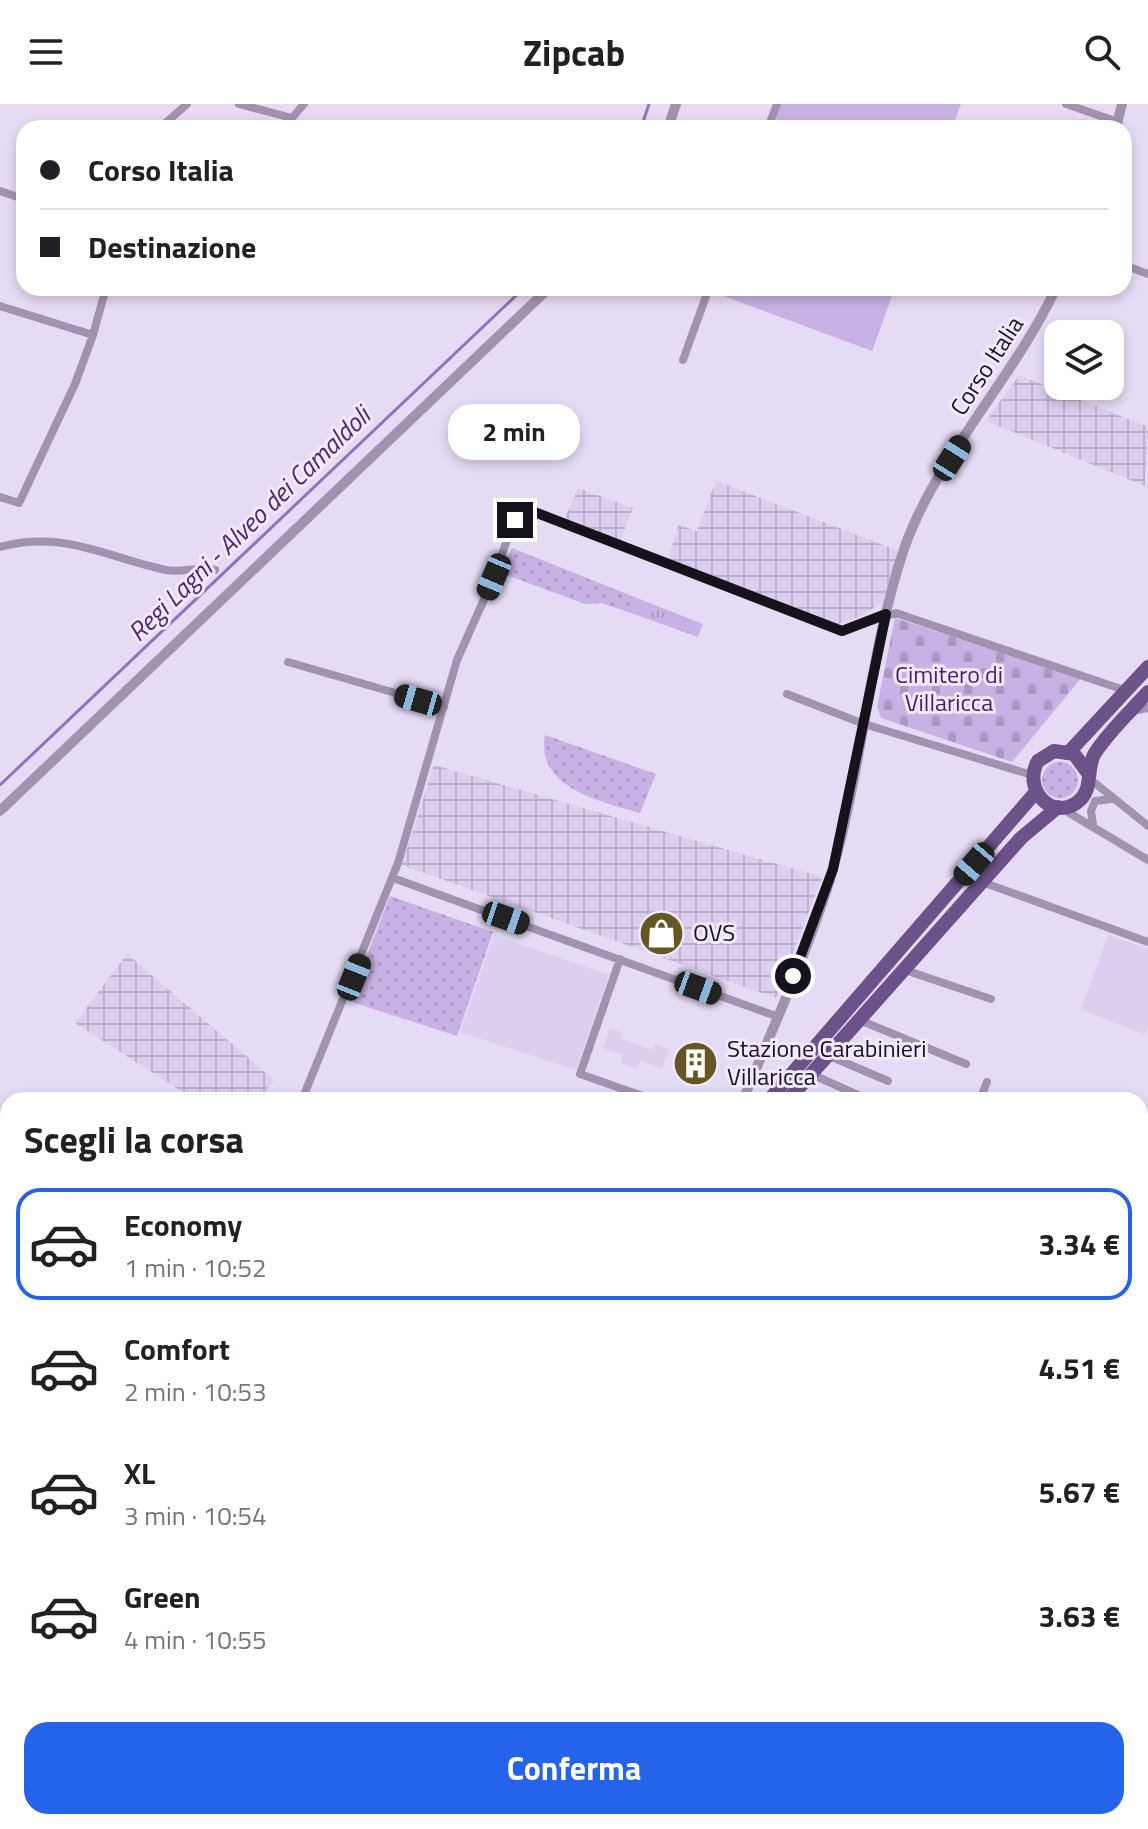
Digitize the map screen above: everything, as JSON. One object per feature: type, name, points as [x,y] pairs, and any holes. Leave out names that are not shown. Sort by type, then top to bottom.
[{"type":"main road","points":[[1069,752],[1148,667]]},
{"type":"main road","points":[[795,1092],[1021,838],[1059,807],[1079,800],[1087,788],[1094,754],[1148,692]]},
{"type":"main road","points":[[1059,807],[1043,802],[1035,793],[1032,775],[1045,755],[1069,752],[1082,760],[1088,775]]},
{"type":"main road","points":[[776,1092],[1035,793]]},
{"type":"street","points":[[169,120],[187,104]]},
{"type":"street","points":[[239,104],[292,118],[304,104]]},
{"type":"street","points":[[1066,104],[1105,120]]},
{"type":"street","points":[[0,497],[19,503],[75,384],[104,296]]},
{"type":"street","points":[[0,811],[541,296]]},
{"type":"street","points":[[683,360],[706,296]]},
{"type":"street","name":"Corso Italia","points":[[746,1092],[833,869],[886,614],[905,547],[930,494],[999,389],[1051,296]]},
{"type":"street","points":[[0,306],[93,335]]},
{"type":"street","points":[[305,1092],[393,878],[457,660],[494,577],[519,506],[842,631],[886,614],[911,618],[1127,691]]},
{"type":"street","points":[[0,547],[52,540],[86,545],[164,569],[215,570]]},
{"type":"street","points":[[288,662],[444,707]]},
{"type":"street","points":[[787,694],[864,724],[1032,775]]},
{"type":"street","points":[[1131,711],[1148,708]]},
{"type":"street","points":[[1088,775],[1112,799],[1148,826]]},
{"type":"street","points":[[1093,825],[1091,811],[1095,801],[1112,799]]},
{"type":"street","points":[[1059,807],[1148,860]]},
{"type":"street","points":[[393,878],[776,1016]]},
{"type":"street","points":[[982,882],[1148,942]]},
{"type":"street","points":[[620,959],[580,1074],[631,1092]]},
{"type":"street","points":[[902,969],[991,999]]},
{"type":"street","points":[[857,1019],[966,1064]]},
{"type":"street","points":[[827,1055],[888,1081]]},
{"type":"street","points":[[811,1074],[851,1092]]},
{"type":"street","points":[[983,1092],[987,1082]]},
{"type":"shaded area","points":[[1019,375],[1044,385],[1044,400],[1081,400],[1148,427],[1145,486],[986,421]]},
{"type":"shaded area","points":[[716,481],[899,551],[882,602],[864,615],[838,624],[668,560],[678,525],[697,531]]},
{"type":"shaded area","points":[[578,488],[633,508],[620,542],[564,520]]},
{"type":"shaded area","points":[[434,765],[822,877],[776,998],[402,865]]},
{"type":"shaded area","points":[[494,935],[609,975],[576,1070],[460,1032]]},
{"type":"shaded area","points":[[1108,935],[1148,949],[1148,1027],[1144,1034],[1081,1010]]},
{"type":"shaded area","points":[[127,954],[274,1080],[265,1092],[183,1092],[75,1023]]},
{"type":"shaded area","points":[[610,1028],[623,1033],[622,1039],[653,1050],[655,1044],[669,1049],[662,1069],[641,1061],[637,1069],[621,1063],[623,1055],[603,1048]]},
{"type":"green space","points":[[781,104],[961,104],[955,120],[776,120]]},
{"type":"green space","points":[[724,296],[892,296],[872,351]]},
{"type":"green space","points":[[512,548],[637,598],[631,613],[602,603],[585,604],[501,573]]},
{"type":"green space","points":[[637,598],[703,624],[698,637],[631,613]]},
{"type":"green space","name":"Cimitero di Villaricca","points":[[895,618],[1082,677],[1012,762],[881,718],[877,706]]},
{"type":"green space","points":[[545,735],[656,774],[640,813],[574,790],[561,780],[550,768],[545,753]]},
{"type":"green space","points":[[1060,762],[1073,767],[1078,780],[1073,793],[1060,798],[1047,793],[1042,780],[1047,767]]},
{"type":"green space","points":[[390,896],[493,932],[457,1036],[349,1001]]},
{"type":"waterway","name":"Regi Lagni - Alveo dei Camaldoli","points":[[644,120],[649,104]]},
{"type":"waterway","name":"Regi Lagni - Alveo dei Camaldoli","points":[[0,785],[516,296]]},
{"type":"place","name":"OVS","points":[[662,933]]},
{"type":"place","name":"Stazione Carabinieri Villaricca","points":[[696,1063]]},
{"type":"route","points":[[515,520],[519,506],[842,631],[886,614],[833,869],[793,976]]}]
